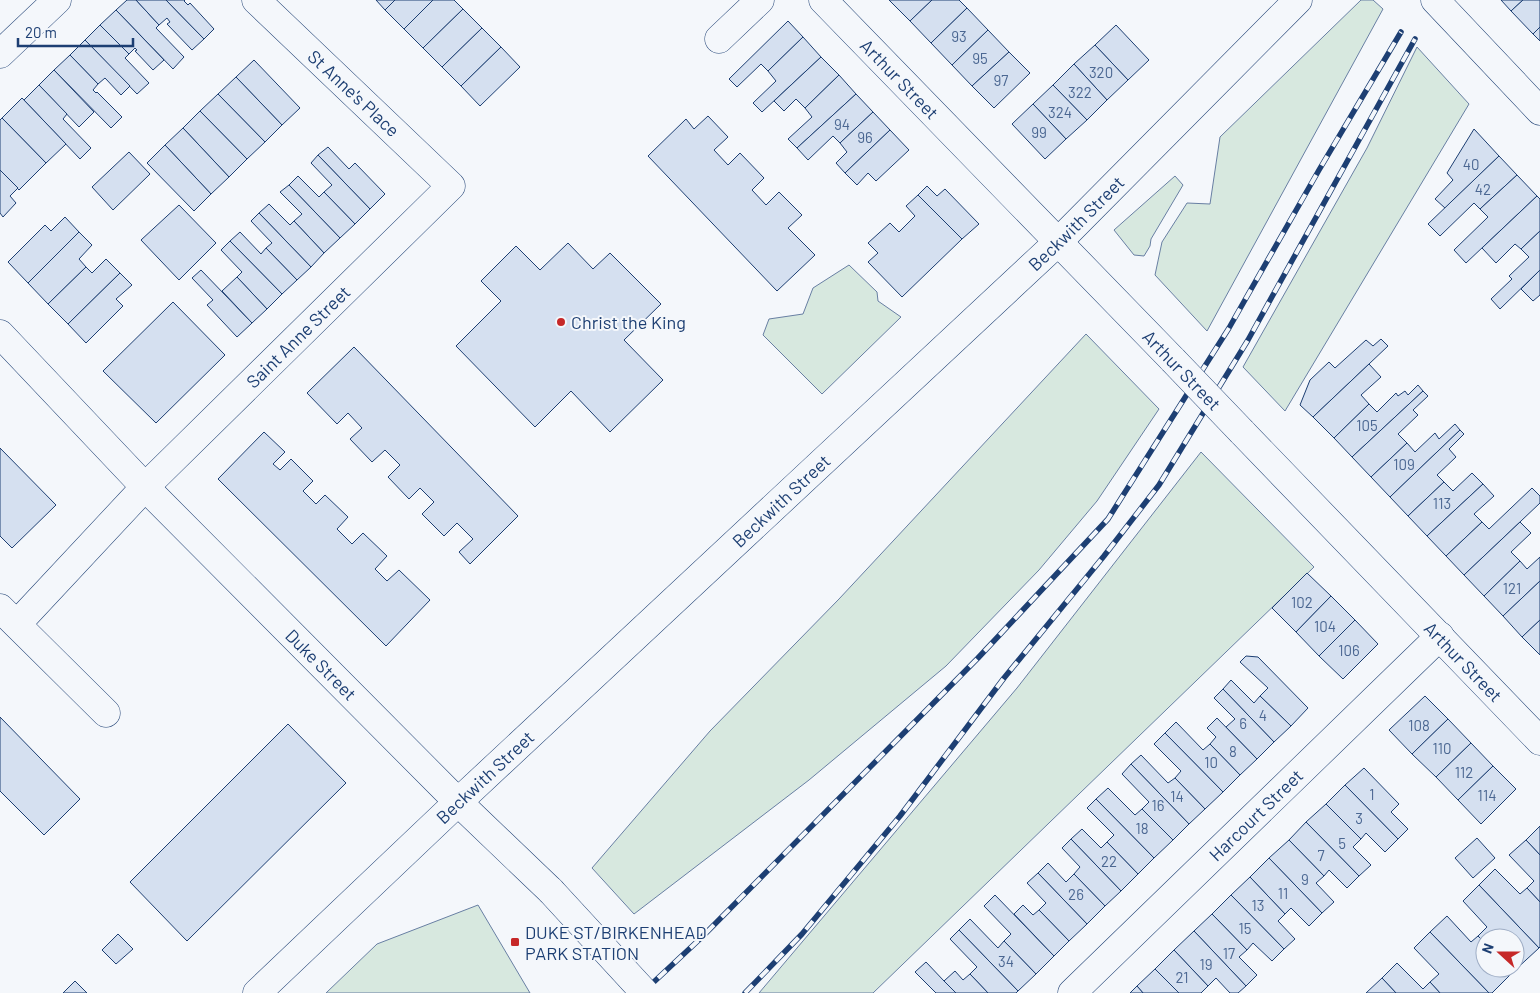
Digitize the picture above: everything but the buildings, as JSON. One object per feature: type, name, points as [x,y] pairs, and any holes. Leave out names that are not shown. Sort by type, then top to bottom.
[{"type":"street","points":[[0,54],[57,0]]},
{"type":"street","name":"St Anne's Place","points":[[256,0],[451,186]]},
{"type":"street","points":[[719,39],[760,0]]},
{"type":"street","name":"Arthur Street","points":[[823,0],[1540,741]]},
{"type":"street","name":"Beckwith Street","points":[[257,993],[458,802],[1058,242],[1298,0]]},
{"type":"street","points":[[1435,0],[1540,111]]},
{"type":"street","name":"Saint Anne Street","points":[[8,616],[145,487],[451,186]]},
{"type":"street","name":"Duke Street","points":[[0,334],[145,487],[458,802],[551,891],[645,993]]},
{"type":"street","points":[[8,616],[106,713]]},
{"type":"street","name":"Harcourt Street","points":[[1072,993],[1440,636]]},
{"type":"shaded area","points":[[1361,0],[1373,0],[1383,9],[1207,331],[1155,275],[1162,242],[1187,203],[1210,204],[1220,137]]},
{"type":"shaded area","points":[[1417,47],[1469,104],[1285,411],[1243,367],[1367,148]]},
{"type":"shaded area","points":[[1175,176],[1183,185],[1151,239],[1150,246],[1144,256],[1134,255],[1114,230]]},
{"type":"shaded area","points":[[849,265],[877,292],[878,301],[901,317],[822,394],[763,335],[769,319],[803,314],[813,288]]},
{"type":"shaded area","points":[[1086,334],[1159,409],[1097,501],[1039,570],[946,666],[809,780],[634,914],[592,868],[710,731],[839,599]]},
{"type":"shaded area","points":[[1201,452],[1314,567],[873,993],[759,993],[1017,688]]},
{"type":"shaded area","points":[[478,905],[530,993],[326,993],[377,944]]},
{"type":"railway","points":[[642,993],[702,937],[978,658],[1108,519],[1229,328],[1319,170],[1401,32]]},
{"type":"railway","points":[[745,993],[802,934],[900,816],[1004,678],[1104,556],[1159,485],[1248,340],[1415,39]]},
{"type":"place","name":"Christ the King","points":[[561,322]]},
{"type":"place","name":"DUKE ST/BIRKENHEAD PARK STATION","points":[[515,942]]}]
